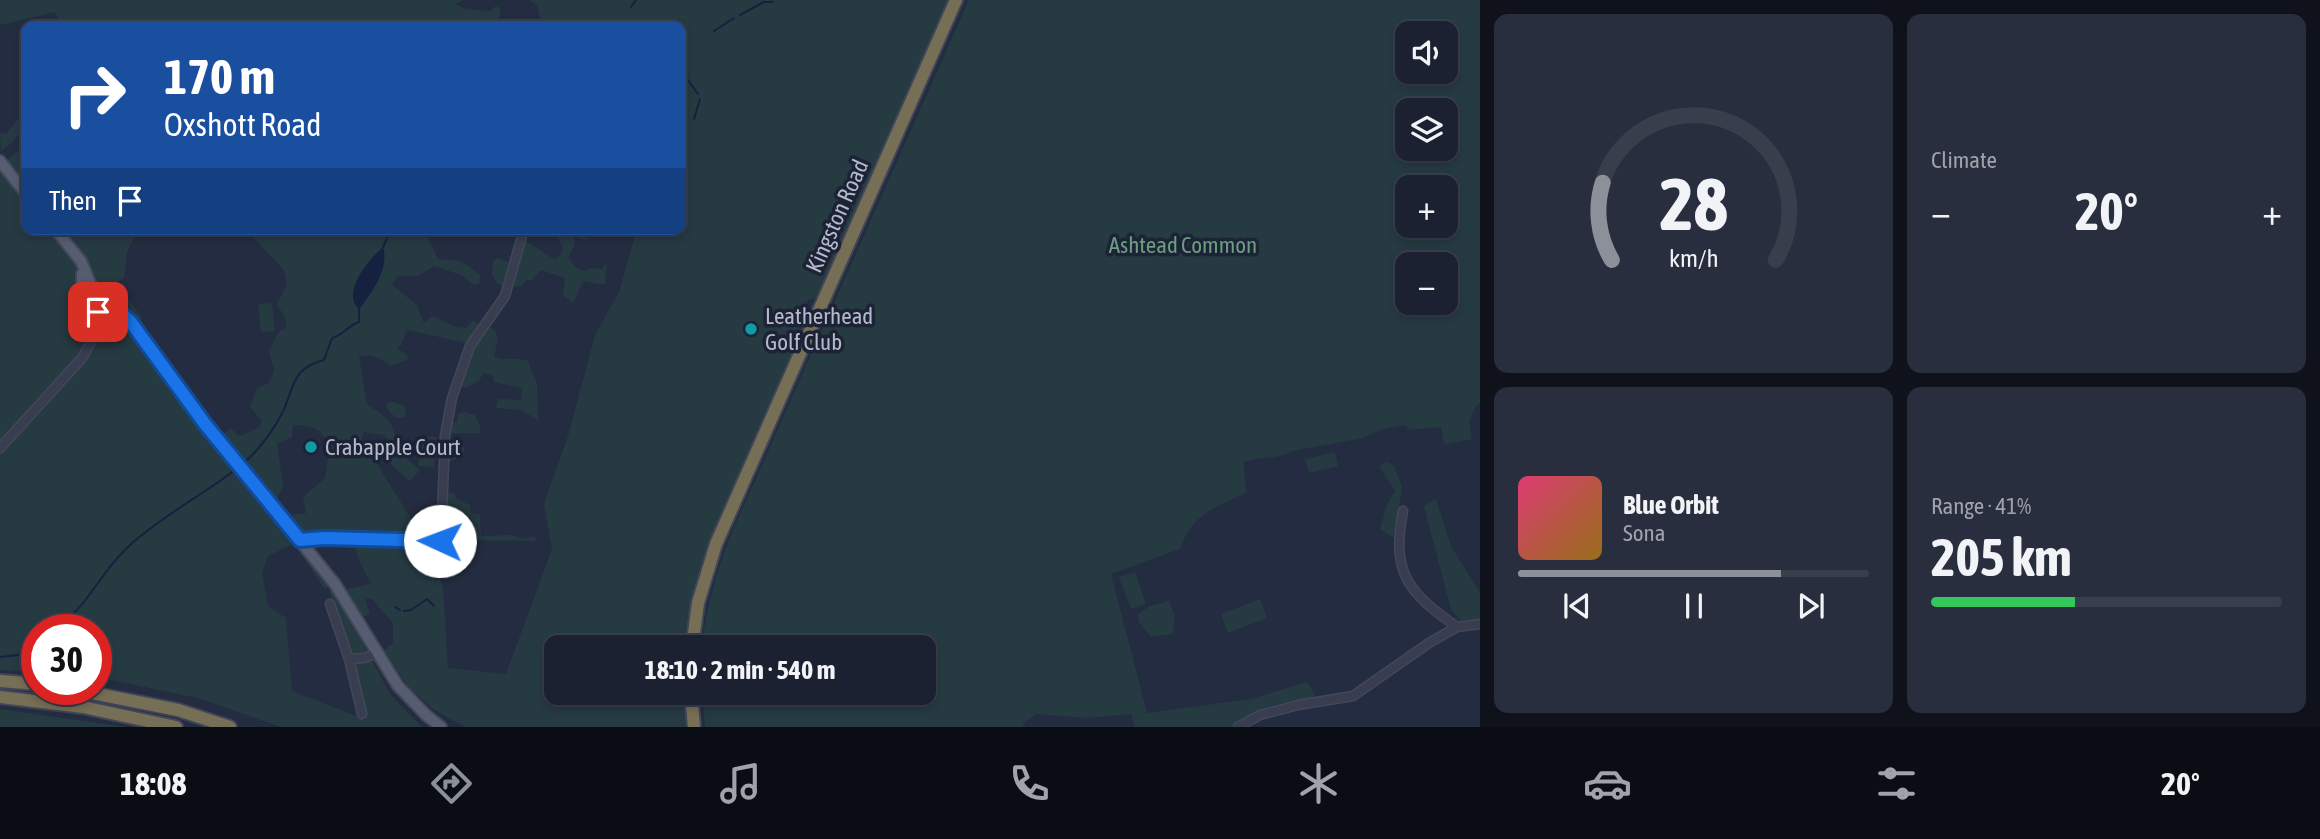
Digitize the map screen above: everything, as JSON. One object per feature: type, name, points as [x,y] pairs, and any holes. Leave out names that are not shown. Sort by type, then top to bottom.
[{"type":"highway","name":"Kingston Road","points":[[694,635],[698,603],[716,544],[956,0]]},
{"type":"highway","points":[[0,681],[21,683]]},
{"type":"highway","points":[[0,697],[83,707],[176,727]]},
{"type":"highway","points":[[112,697],[178,710],[230,727]]},
{"type":"highway","points":[[692,705],[694,727]]},
{"type":"main road","points":[[0,161],[21,188]]},
{"type":"main road","points":[[60,235],[87,271],[102,306],[91,310]]},
{"type":"main road","points":[[73,252],[81,266],[91,310]]},
{"type":"main road","points":[[91,310],[86,297],[97,297],[112,303],[124,315],[205,424],[344,597],[377,654],[410,700],[441,727]]},
{"type":"main road","points":[[91,310],[107,309],[124,315]]},
{"type":"street","points":[[300,540],[324,538],[440,541],[445,436],[452,398],[470,346],[505,296],[522,235]]},
{"type":"street","points":[[0,448],[88,350],[93,332],[91,310]]},
{"type":"street","points":[[1403,512],[1399,542],[1400,564],[1405,579],[1422,600],[1457,627]]},
{"type":"street","points":[[330,604],[349,659],[362,714]]},
{"type":"street","points":[[1238,727],[1272,711],[1353,696],[1429,643],[1457,627],[1480,624]]},
{"type":"street","points":[[349,659],[377,654]]},
{"type":"green space","points":[[0,0],[463,0],[455,4],[466,9],[490,11],[496,6],[501,9],[498,21],[60,21],[55,12],[0,25]]},
{"type":"green space","points":[[529,0],[952,0],[818,298],[806,303],[812,312],[701,566],[687,635],[544,635],[544,705],[686,705],[685,727],[465,727],[433,709],[409,688],[384,650],[393,643],[393,623],[371,598],[365,599],[370,614],[362,617],[343,590],[372,584],[352,541],[303,537],[285,516],[306,513],[303,497],[325,478],[328,447],[321,433],[315,428],[293,425],[292,437],[277,444],[283,486],[275,504],[220,438],[230,428],[240,436],[260,427],[262,421],[250,407],[257,388],[269,383],[274,371],[269,351],[278,333],[286,327],[286,320],[277,304],[287,285],[284,270],[251,235],[428,235],[438,259],[461,261],[481,275],[479,284],[472,284],[461,275],[434,266],[418,276],[398,276],[392,285],[416,304],[424,323],[432,316],[456,327],[466,328],[473,320],[478,324],[467,343],[407,330],[397,348],[409,359],[390,366],[376,357],[359,356],[367,404],[389,421],[394,431],[396,448],[384,435],[364,432],[361,438],[428,546],[443,587],[448,668],[506,674],[552,549],[544,504],[569,433],[595,335],[619,292],[635,235],[686,235],[686,21],[541,21],[537,5]]},
{"type":"green space","name":"Ashtead Common","points":[[969,0],[1480,0],[1480,403],[1476,405],[1469,422],[1472,439],[1444,444],[1441,427],[1409,430],[1405,425],[1383,429],[1363,438],[1244,462],[1246,493],[1206,513],[1191,527],[1180,549],[1111,574],[1147,713],[1251,699],[1307,682],[1315,694],[1311,699],[1276,704],[1251,714],[1231,727],[1134,727],[1131,714],[1088,718],[1036,714],[1024,723],[1023,727],[705,727],[703,705],[936,705],[936,635],[703,635],[722,559]]},
{"type":"green space","points":[[21,114],[20,133],[1,151],[0,132],[6,134]]},
{"type":"green space","points":[[21,152],[21,179],[7,161]]},
{"type":"green space","points":[[0,165],[21,192],[21,235],[57,235],[77,262],[81,279],[80,310],[86,329],[83,349],[89,352],[98,336],[97,327],[101,316],[106,313],[116,316],[129,327],[234,470],[295,543],[268,556],[262,573],[268,606],[286,618],[292,691],[366,720],[329,588],[324,588],[299,551],[301,549],[340,600],[391,696],[422,727],[281,727],[198,698],[112,680],[112,614],[21,614],[21,671],[0,670]]},
{"type":"green space","points":[[67,235],[139,235],[130,244],[124,278],[118,281],[114,293],[130,301],[142,318],[139,325],[98,291],[92,283],[88,261]]},
{"type":"green space","points":[[574,235],[575,244],[568,258],[576,267],[584,271],[591,268],[602,269],[607,262],[605,285],[583,281],[573,303],[563,295],[565,278],[541,270],[532,280],[526,280],[520,287],[512,286],[525,242],[555,259],[563,248],[558,237]]},
{"type":"green space","points":[[574,235],[590,235],[587,241]]},
{"type":"green space","points":[[498,258],[509,262],[502,285],[497,283],[492,275],[493,261]]},
{"type":"green space","points":[[272,303],[275,331],[261,332],[258,304]]},
{"type":"green space","points":[[487,327],[495,330],[498,339],[494,357],[528,361],[537,384],[538,421],[522,410],[496,408],[498,399],[521,400],[522,388],[494,382],[493,376],[483,373],[479,381],[466,388],[460,386],[468,363]]},
{"type":"green space","points":[[390,401],[403,405],[406,410],[405,417],[396,418],[388,410],[386,405]]},
{"type":"green space","points":[[464,412],[475,415],[480,433],[450,433],[452,423],[457,422],[458,414]]},
{"type":"green space","points":[[420,436],[436,437],[434,467],[418,466]]},
{"type":"green space","points":[[458,439],[464,444],[464,455],[449,462],[449,441]]},
{"type":"green space","points":[[398,451],[420,470],[410,481],[388,462]]},
{"type":"green space","points":[[1335,452],[1338,466],[1309,473],[1305,459]]},
{"type":"green space","points":[[1387,462],[1394,466],[1402,487],[1395,539],[1380,529],[1387,505],[1395,491],[1379,466]]},
{"type":"green space","points":[[448,492],[454,493],[457,499],[470,505],[470,512],[480,515],[481,536],[513,535],[523,539],[535,536],[536,541],[446,538]]},
{"type":"green space","points":[[1436,499],[1451,546],[1480,593],[1480,620],[1463,623],[1451,610],[1424,506]]},
{"type":"green space","points":[[1135,572],[1146,604],[1131,609],[1119,577]]},
{"type":"green space","points":[[1260,599],[1267,618],[1228,633],[1221,614]]},
{"type":"green space","points":[[1169,601],[1175,616],[1173,634],[1151,637],[1138,621],[1138,614],[1150,606]]},
{"type":"green space","points":[[0,709],[125,727],[0,727]]},
{"type":"water","points":[[383,247],[382,272],[359,309],[354,302],[355,285],[365,267]]},
{"type":"waterway","points":[[631,7],[636,0]]},
{"type":"waterway","points":[[740,15],[764,2],[773,2]]},
{"type":"waterway","points":[[714,31],[734,18]]},
{"type":"waterway","points":[[688,80],[698,94]]},
{"type":"waterway","points":[[694,119],[700,99]]},
{"type":"waterway","points":[[383,247],[388,235]]},
{"type":"waterway","points":[[244,463],[276,423],[296,378],[306,368],[324,360],[332,338],[359,322],[359,309]]},
{"type":"waterway","points":[[73,614],[130,545],[235,470]]},
{"type":"waterway","points":[[404,611],[411,610],[427,599],[434,606]]},
{"type":"waterway","points":[[395,607],[400,610]]},
{"type":"waterway","points":[[0,657],[21,655]]},
{"type":"place","name":"Leatherhead Golf Club","points":[[751,329]]},
{"type":"place","name":"Crabapple Court","points":[[311,447]]},
{"type":"route","points":[[98,312],[107,309],[124,315],[130,321],[205,424],[300,540],[324,538],[440,541]]}]
